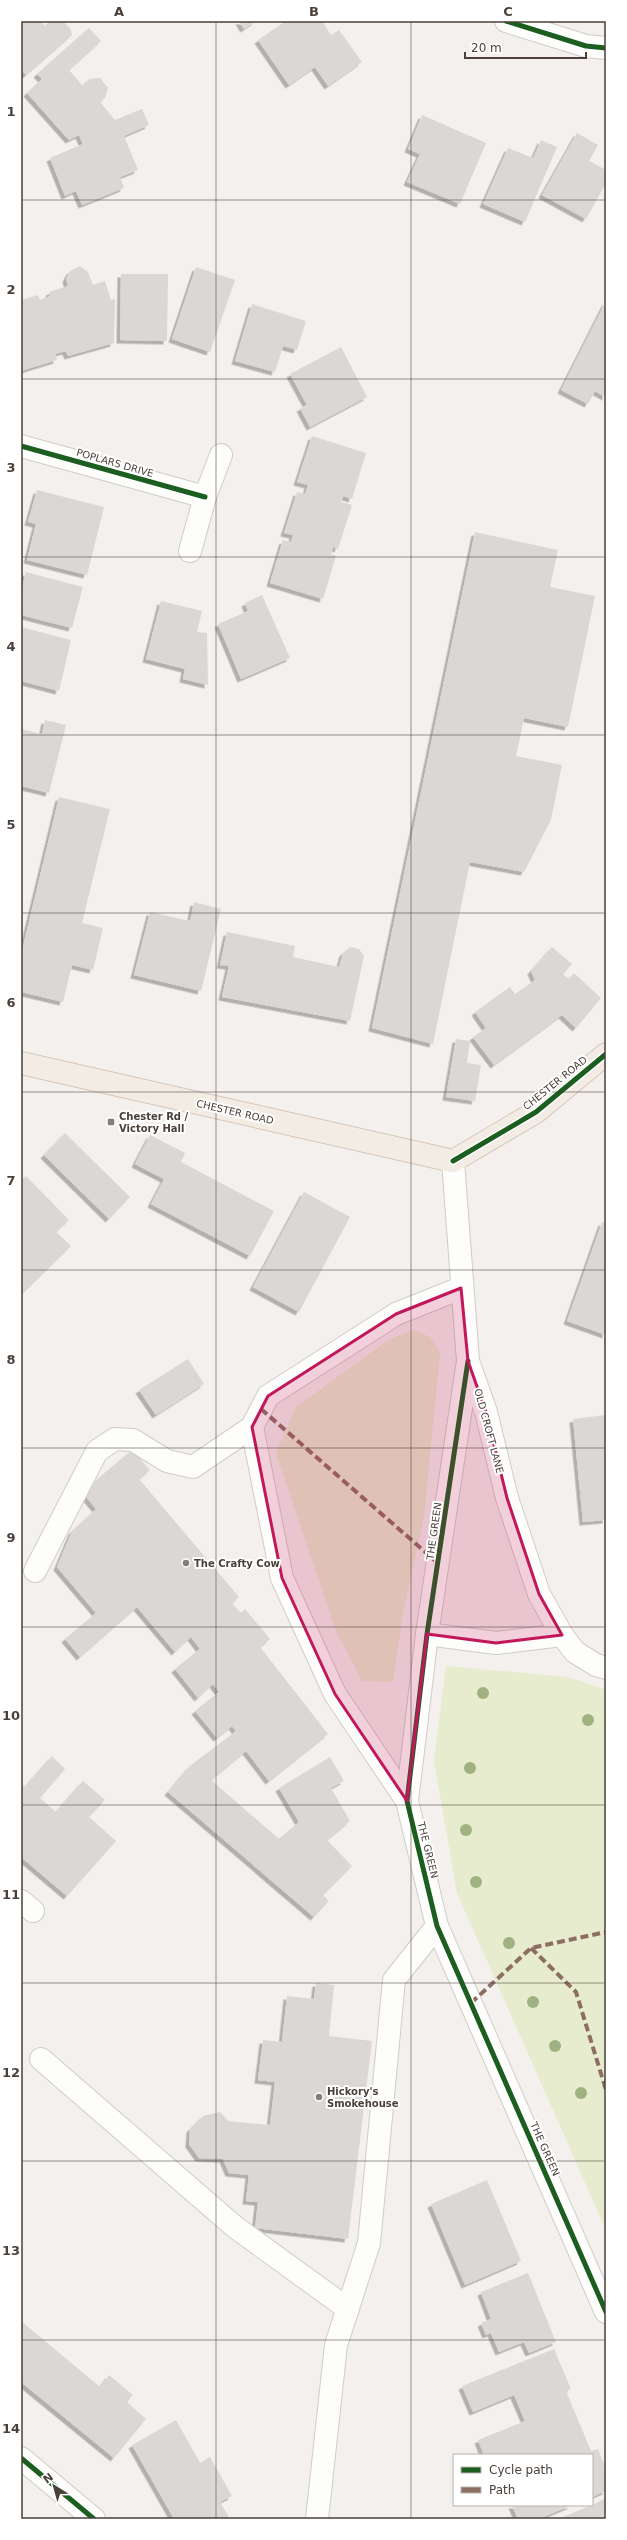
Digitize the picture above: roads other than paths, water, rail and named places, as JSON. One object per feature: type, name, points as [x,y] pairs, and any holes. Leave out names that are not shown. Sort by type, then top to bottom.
[{"type":"main road","name":"CHESTER ROAD","points":[[21,1063],[453,1161],[536,1112],[606,1054]]},
{"type":"street","points":[[506,21],[586,46],[606,48]]},
{"type":"street","name":"POPLARS DRIVE","points":[[21,446],[205,498]]},
{"type":"street","points":[[190,551],[205,498],[221,455]]},
{"type":"street","name":"OLD CROFT LANE","points":[[453,1161],[461,1288],[468,1361],[486,1412],[507,1498],[539,1594],[562,1635],[575,1652],[596,1665],[606,1668]]},
{"type":"street","points":[[35,1571],[97,1451],[115,1439],[133,1440],[167,1461],[192,1467],[252,1427],[268,1396],[396,1314],[461,1288]]},
{"type":"street","name":"THE GREEN","points":[[468,1361],[427,1634],[407,1801],[437,1926],[606,2312]]},
{"type":"street","name":"THE GREEN","points":[[252,1427],[282,1578],[335,1694],[407,1801]]},
{"type":"street","points":[[427,1634],[496,1643],[562,1635]]},
{"type":"street","points":[[317,2519],[336,2345],[369,2243],[394,1980],[437,1926]]},
{"type":"street","points":[[41,2060],[235,2227],[348,2309]]},
{"type":"street","points":[[21,2458],[94,2519]]},
{"type":"place","name":"Chester Rd / Victory Hall","points":[[111,1122]]},
{"type":"place","name":"The Crafty Cow","points":[[186,1563]]},
{"type":"place","name":"Hickory's Smokehouse","points":[[319,2097]]}]
